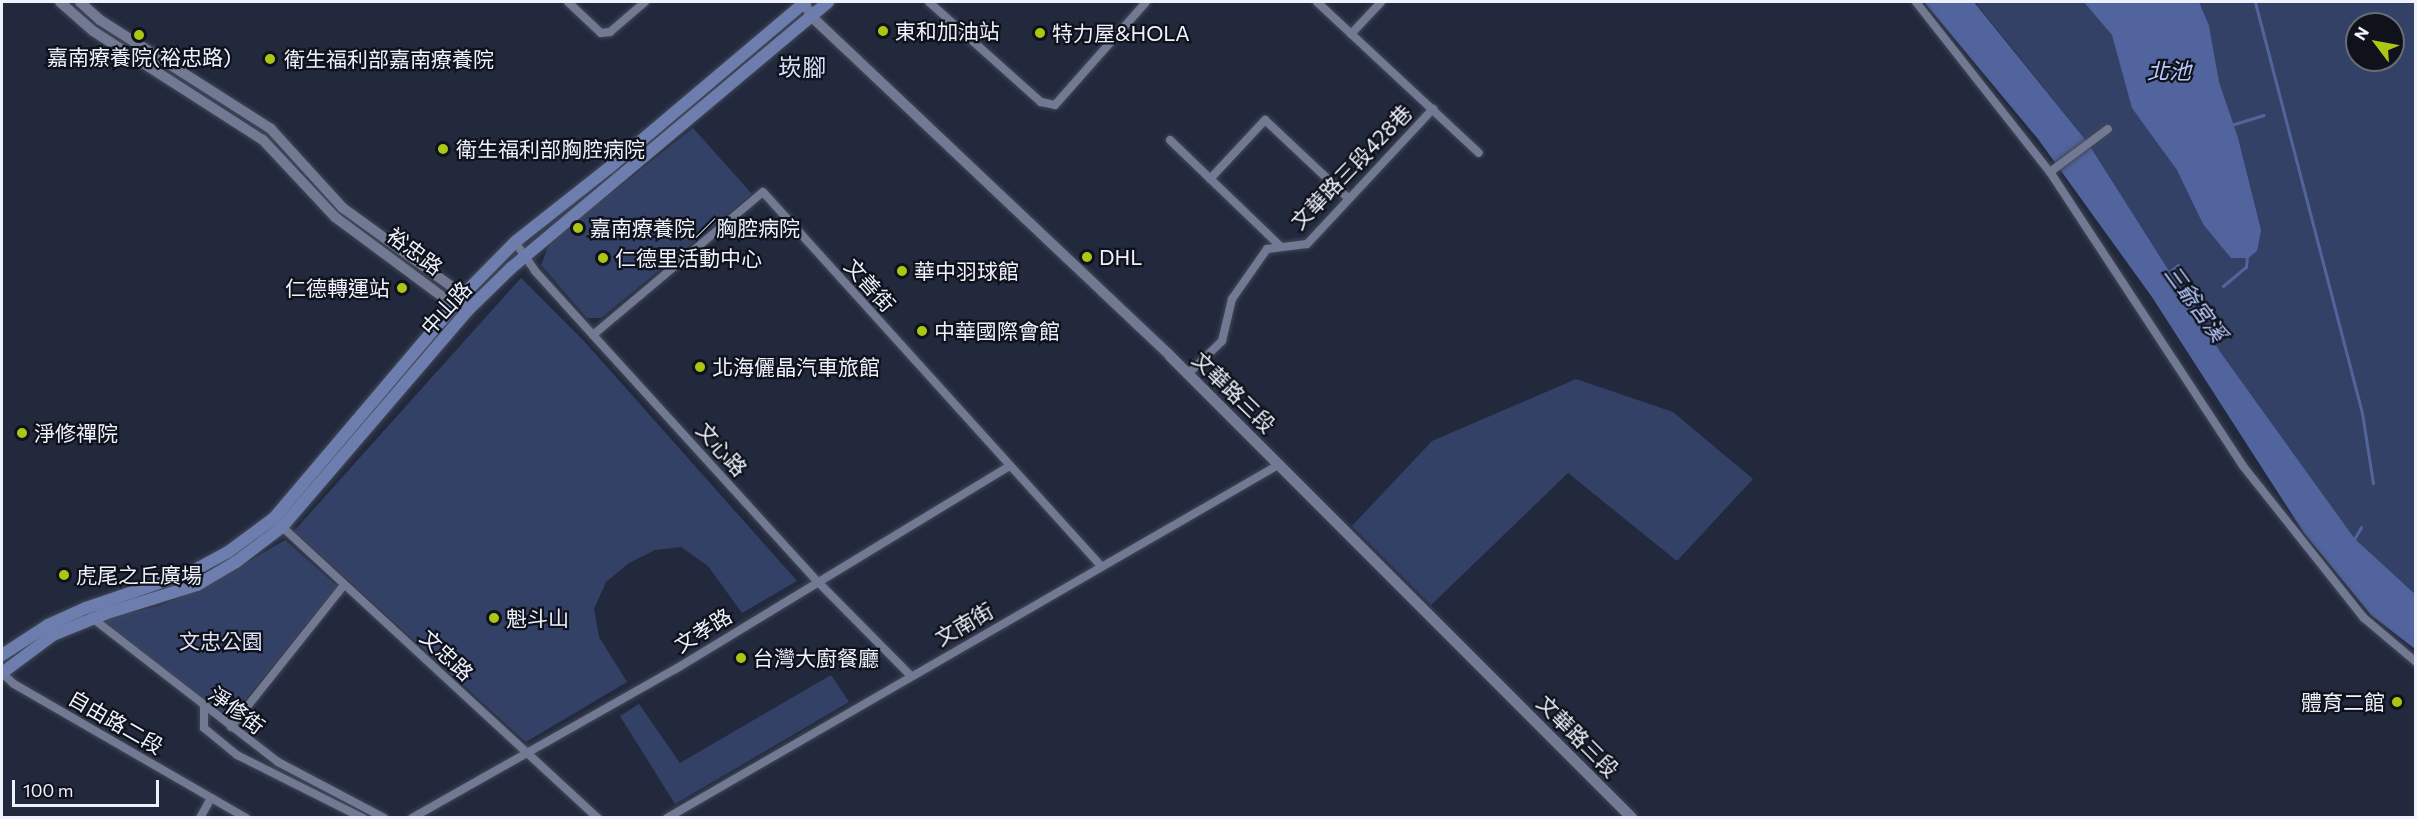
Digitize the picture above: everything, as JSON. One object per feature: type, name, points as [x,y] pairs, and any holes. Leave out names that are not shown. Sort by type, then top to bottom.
[{"type":"main road","name":"中山路","points":[[278,523],[463,295],[515,242],[619,160],[804,2]]},
{"type":"main road","name":"中山路","points":[[89,613],[197,585],[236,562],[278,523],[468,310],[524,257],[828,2]]},
{"type":"main road","points":[[2,656],[48,625],[89,613]]},
{"type":"main road","points":[[2,673],[53,635],[89,613]]},
{"type":"street","name":"裕忠路","points":[[60,2],[93,31],[263,140],[335,217],[463,295]]},
{"type":"street","name":"裕忠路","points":[[80,2],[100,20],[272,129],[343,208],[410,263],[455,306],[468,310]]},
{"type":"street","points":[[568,2],[601,33],[610,32],[645,2]]},
{"type":"street","name":"文華路三段","points":[[804,2],[811,16],[1280,464],[1632,818]]},
{"type":"street","points":[[928,2],[1041,102],[1055,105],[1146,2]]},
{"type":"street","name":"文華路三段428巷","points":[[1317,2],[1479,153]]},
{"type":"street","points":[[1351,34],[1381,2]]},
{"type":"street","points":[[1917,2],[2053,170],[2243,466],[2364,618],[2415,662]]},
{"type":"street","name":"文華路三段428巷","points":[[1187,375],[1222,341],[1232,299],[1267,249],[1307,244],[1432,110]]},
{"type":"street","points":[[1210,179],[1265,120],[1349,199]]},
{"type":"street","points":[[2053,170],[2108,129]]},
{"type":"street","points":[[1170,140],[1281,247]]},
{"type":"street","name":"文善街","points":[[593,335],[763,192],[1101,566]]},
{"type":"street","name":"文心路","points":[[515,242],[524,257],[593,335],[817,581],[910,675]]},
{"type":"street","points":[[463,295],[468,310]]},
{"type":"street","name":"文南街","points":[[667,818],[910,675],[1280,464]]},
{"type":"street","name":"文孝路","points":[[412,818],[674,670],[1009,466]]},
{"type":"street","name":"文忠路","points":[[278,523],[598,818]]},
{"type":"street","points":[[231,728],[344,585]]},
{"type":"street","name":"淨修街","points":[[89,613],[204,707],[279,762],[384,818]]},
{"type":"street","name":"自由路二段","points":[[2,673],[14,684],[246,818]]},
{"type":"street","points":[[204,707],[204,728],[237,755],[363,818]]},
{"type":"street","points":[[200,818],[212,798]]},
{"type":"green space","points":[[1975,2],[2415,2],[2415,594],[2355,539],[2221,353],[2088,143]]},
{"type":"green space","points":[[693,128],[752,194],[601,318],[587,318],[541,265],[550,242]]},
{"type":"green space","points":[[521,278],[584,341],[797,581],[742,613],[708,566],[681,547],[655,550],[629,563],[606,582],[594,609],[599,637],[627,682],[526,742],[294,531]]},
{"type":"green space","points":[[1576,379],[1673,412],[1753,479],[1677,561],[1568,473],[1431,605],[1352,526],[1432,441]]},
{"type":"green space","name":"文忠公園","points":[[285,540],[337,586],[230,719],[99,620],[159,606],[207,586]]},
{"type":"green space","points":[[831,675],[849,702],[675,804],[620,716],[639,704],[680,763]]},
{"type":"water","points":[[1924,2],[1974,2],[2088,143],[2221,353],[2355,539],[2415,594],[2415,649],[2371,615],[2304,533],[2152,297],[2038,139]]},
{"type":"water","name":"北池","points":[[2084,2],[2199,2],[2209,26],[2219,82],[2238,138],[2261,230],[2257,251],[2248,258],[2231,258],[2203,224],[2177,170],[2132,108],[2112,35]]},
{"type":"waterway","points":[[2255,2],[2362,413],[2373,483]]},
{"type":"waterway","points":[[2231,125],[2264,115]]},
{"type":"waterway","points":[[2223,286],[2246,267],[2247,255]]},
{"type":"waterway","name":"三爺宮溪","points":[[2168,273],[2178,265]]},
{"type":"waterway","name":"三爺宮溪","points":[[2189,307],[2198,301]]},
{"type":"waterway","points":[[2353,541],[2361,527]]},
{"type":"place","name":"東和加油站","points":[[883,31]]},
{"type":"place","name":"特力屋&HOLA","points":[[1040,33]]},
{"type":"place","name":"嘉南療養院(裕忠路)","points":[[139,35]]},
{"type":"place","name":"衛生福利部嘉南療養院","points":[[270,59]]},
{"type":"place","name":"衛生福利部胸腔病院","points":[[443,149]]},
{"type":"place","name":"嘉南療養院／胸腔病院","points":[[578,228]]},
{"type":"place","name":"DHL","points":[[1087,257]]},
{"type":"place","name":"仁德里活動中心","points":[[603,258]]},
{"type":"place","name":"華中羽球館","points":[[902,271]]},
{"type":"place","name":"仁德轉運站","points":[[402,288]]},
{"type":"place","name":"中華國際會館","points":[[922,331]]},
{"type":"place","name":"北海儷晶汽車旅館","points":[[700,367]]},
{"type":"place","name":"淨修禪院","points":[[22,433]]},
{"type":"place","name":"虎尾之丘廣場","points":[[64,575]]},
{"type":"place","name":"魁斗山","points":[[494,618]]},
{"type":"place","name":"台灣大廚餐廳","points":[[741,658]]},
{"type":"place","name":"體育二館","points":[[2397,702]]},
{"type":"district","name":"崁腳","points":[[802,67]]}]
